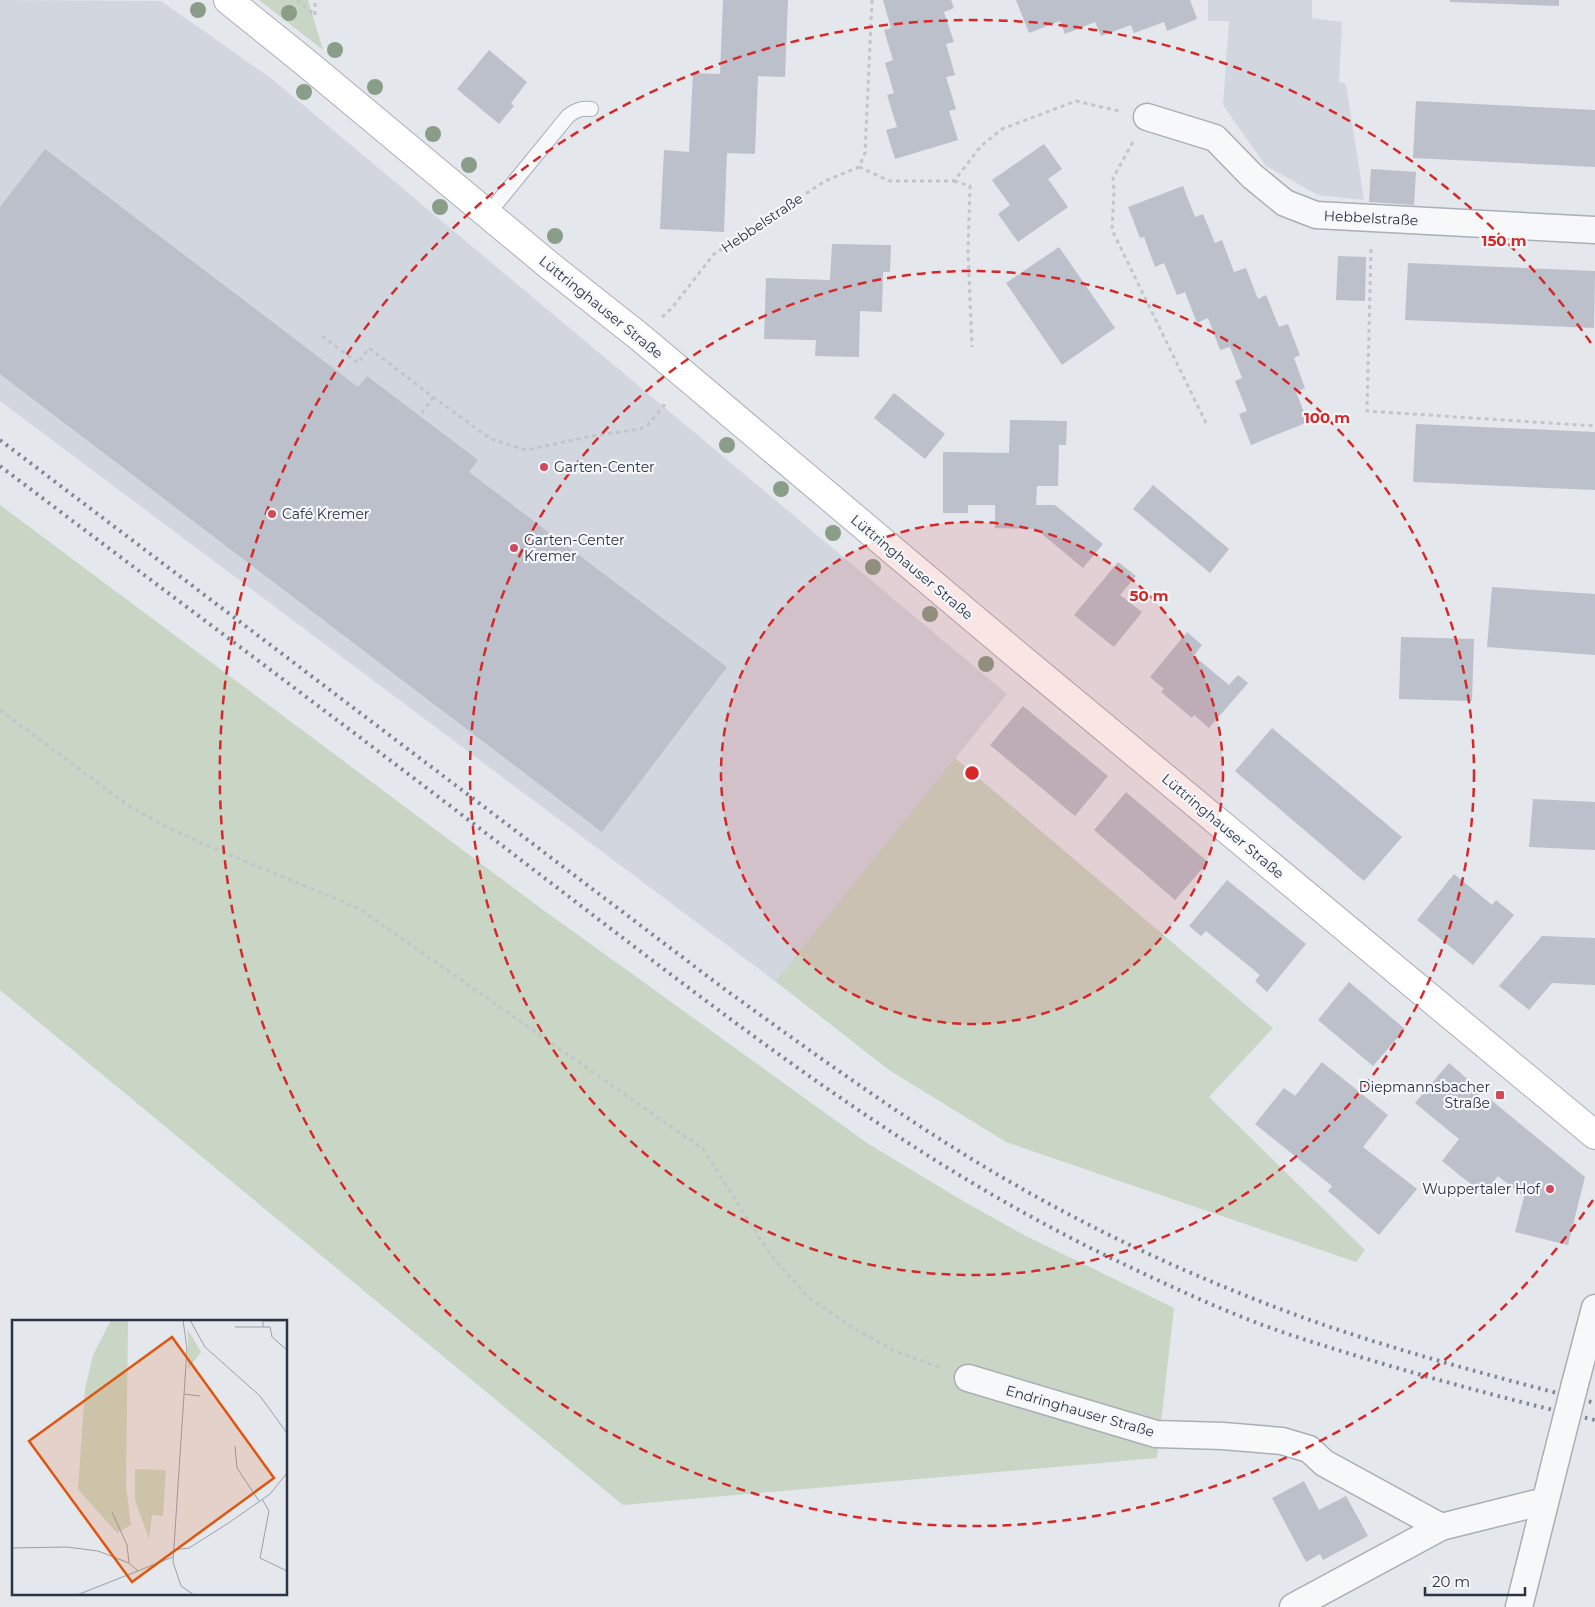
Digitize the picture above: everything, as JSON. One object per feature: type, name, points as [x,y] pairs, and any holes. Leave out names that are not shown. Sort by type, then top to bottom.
[{"type":"street","name":"Lüttringhauser Straße","points":[[228,0],[641,338],[1017,656],[1593,1128]]},
{"type":"street","name":"Hebbelstraße","points":[[1148,117],[1215,138],[1252,176],[1285,203],[1316,215],[1595,230]]},
{"type":"street","points":[[1519,1607],[1595,1308]]},
{"type":"street","name":"Endringhauser Straße","points":[[968,1378],[1156,1434],[1257,1438],[1297,1444],[1309,1449],[1324,1463],[1441,1526]]},
{"type":"street","points":[[1293,1607],[1441,1526],[1545,1501]]},
{"type":"lane","points":[[488,214],[563,122],[574,111],[582,108],[591,108]]},
{"type":"path","points":[[297,0],[315,15],[315,0]]},
{"type":"path","points":[[872,0],[865,153],[858,167],[890,181],[954,181],[970,186],[968,251],[972,347]]},
{"type":"path","points":[[954,181],[981,146],[1002,129],[1076,101],[1148,117],[1113,178],[1112,230],[1206,423]]},
{"type":"path","name":"Hebbelstraße","points":[[680,298],[714,254],[825,181],[858,167]]},
{"type":"path","points":[[1372,218],[1367,411],[1595,426]]},
{"type":"path","points":[[322,336],[358,363],[369,348],[491,439],[526,450],[592,436],[640,429],[648,425],[665,404]]},
{"type":"path","points":[[420,416],[433,397]]},
{"type":"path","points":[[0,710],[129,806],[161,824],[201,843],[358,908],[703,1148],[770,1254],[809,1298],[855,1329],[897,1352],[968,1378]]},
{"type":"shaded area","name":"Garten-Center Kremer","points":[[0,0],[161,1],[272,79],[1007,694],[775,981],[0,401]]},
{"type":"shaded area","points":[[1208,0],[1312,0],[1312,18],[1342,22],[1339,82],[1346,84],[1364,200],[1318,195],[1266,166],[1223,105],[1229,21],[1208,21]]},
{"type":"green space","points":[[259,0],[308,0],[323,50]]},
{"type":"green space","points":[[0,505],[542,909],[867,1143],[963,1201],[1024,1235],[1174,1308],[1157,1458],[623,1505],[0,990]]},
{"type":"green space","points":[[955,758],[1273,1028],[1209,1097],[1365,1250],[1356,1262],[1006,1142],[889,1070],[775,981]]},
{"type":"building","points":[[723,0],[788,0],[785,77],[758,76],[755,154],[727,153],[724,232],[660,229],[664,150],[689,152],[693,73],[720,74]]},
{"type":"building","points":[[883,0],[951,0],[954,8],[944,12],[954,42],[946,44],[955,75],[946,77],[956,109],[949,111],[958,140],[895,159],[886,130],[897,127],[887,95],[894,93],[885,63],[893,60],[884,30],[891,28]]},
{"type":"building","points":[[1016,0],[1190,0],[1197,19],[1167,31],[1164,22],[1134,33],[1131,25],[1101,36],[1095,22],[1065,34],[1060,21],[1029,33]]},
{"type":"building","points":[[1450,0],[1559,0],[1559,6],[1450,2]]},
{"type":"building","points":[[489,50],[527,82],[511,103],[514,106],[499,124],[457,89]]},
{"type":"building","points":[[1416,101],[1595,110],[1595,167],[1413,158]]},
{"type":"building","points":[[1044,144],[1062,169],[1048,179],[1068,207],[1018,242],[998,214],[1010,205],[992,180]]},
{"type":"building","points":[[45,149],[358,387],[367,376],[478,460],[469,472],[727,667],[602,832],[0,374],[0,207]]},
{"type":"building","points":[[1371,169],[1416,172],[1414,205],[1369,202]]},
{"type":"building","points":[[1183,186],[1195,217],[1203,214],[1215,243],[1222,240],[1234,272],[1246,268],[1258,299],[1266,295],[1279,327],[1288,324],[1300,355],[1294,358],[1305,388],[1296,392],[1308,422],[1251,445],[1239,414],[1247,411],[1235,381],[1242,378],[1230,347],[1220,350],[1208,318],[1197,323],[1185,292],[1177,295],[1164,263],[1155,267],[1144,237],[1140,238],[1128,207]]},
{"type":"building","points":[[832,244],[891,245],[890,272],[883,272],[882,312],[860,311],[859,357],[815,356],[816,340],[764,339],[766,278],[830,280]]},
{"type":"building","points":[[1059,247],[1115,328],[1062,365],[1006,283]]},
{"type":"building","points":[[1338,256],[1366,257],[1365,301],[1336,300]]},
{"type":"building","points":[[1408,263],[1595,271],[1594,328],[1405,320]]},
{"type":"building","points":[[894,393],[945,434],[925,459],[874,418]]},
{"type":"building","points":[[1010,420],[1067,421],[1066,445],[1059,445],[1058,486],[1037,486],[1036,505],[1055,505],[1103,544],[1083,568],[1036,529],[995,528],[995,505],[968,505],[968,513],[943,513],[943,452],[1009,453]]},
{"type":"building","points":[[1416,424],[1595,432],[1595,490],[1413,482]]},
{"type":"building","points":[[1153,485],[1229,549],[1210,573],[1133,509]]},
{"type":"building","points":[[1118,562],[1136,576],[1120,595],[1142,612],[1114,647],[1074,615]]},
{"type":"building","points":[[1492,587],[1595,594],[1595,655],[1487,647]]},
{"type":"building","points":[[1187,632],[1202,645],[1194,656],[1229,685],[1238,675],[1248,683],[1209,728],[1194,715],[1192,718],[1161,692],[1164,689],[1150,677]]},
{"type":"building","points":[[1401,637],[1474,639],[1472,701],[1399,699]]},
{"type":"building","points":[[1023,706],[1108,776],[1075,816],[990,745]]},
{"type":"building","points":[[1272,728],[1402,837],[1364,881],[1235,771]]},
{"type":"building","points":[[1126,792],[1208,862],[1175,900],[1094,830]]},
{"type":"building","points":[[1533,799],[1595,802],[1595,850],[1529,847]]},
{"type":"building","points":[[1454,874],[1492,905],[1496,900],[1514,915],[1473,965],[1417,920]]},
{"type":"building","points":[[1227,880],[1306,944],[1267,992],[1255,981],[1260,975],[1206,931],[1201,936],[1189,926]]},
{"type":"building","points":[[1542,936],[1595,938],[1595,985],[1552,983],[1529,1010],[1499,986]]},
{"type":"building","points":[[1349,982],[1405,1029],[1373,1066],[1318,1020]]},
{"type":"building","points":[[1322,1062],[1388,1115],[1363,1147],[1417,1189],[1379,1235],[1328,1191],[1332,1186],[1255,1124],[1284,1088],[1295,1096]]},
{"type":"building","points":[[1449,1063],[1481,1091],[1478,1095],[1488,1103],[1491,1100],[1585,1177],[1568,1245],[1515,1232],[1524,1197],[1498,1176],[1483,1194],[1442,1161],[1459,1139],[1415,1103]]},
{"type":"building","points":[[1304,1481],[1319,1510],[1346,1496],[1368,1536],[1323,1560],[1320,1554],[1306,1562],[1272,1498]]},
{"type":"railway","points":[[0,440],[727,991],[882,1101],[962,1153],[1044,1201],[1114,1237],[1259,1301],[1398,1349],[1595,1403]]},
{"type":"railway","points":[[0,466],[743,1028],[814,1080],[886,1129],[960,1175],[1035,1219],[1113,1259],[1167,1285],[1260,1324],[1327,1347],[1424,1376],[1595,1420]]},
{"type":"place","name":"Garten-Center","points":[[544,467]]},
{"type":"place","name":"Café Kremer","points":[[272,514]]},
{"type":"place","name":"Garten-Center Kremer","points":[[514,548]]},
{"type":"place","name":"Diepmannsbacher Straße","points":[[1500,1095]]},
{"type":"place","name":"Wuppertaler Hof","points":[[1550,1189]]}]
